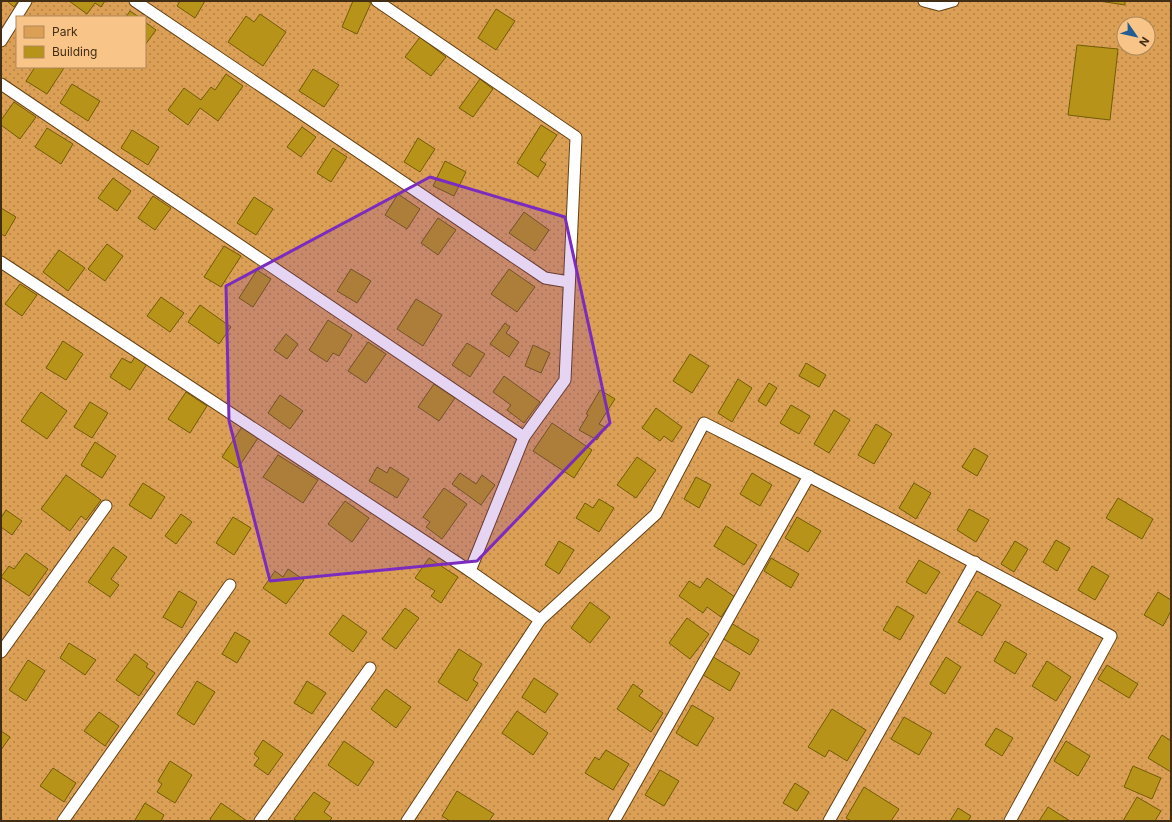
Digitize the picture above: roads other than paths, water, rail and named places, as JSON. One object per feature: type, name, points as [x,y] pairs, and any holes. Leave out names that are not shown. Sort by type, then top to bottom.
[{"type":"lane","points":[[17,16],[26,1]]},
{"type":"lane","points":[[135,1],[545,278],[569,282]]},
{"type":"lane","points":[[377,1],[576,137],[565,380],[524,437],[470,571]]},
{"type":"lane","points":[[924,1],[939,5],[953,1]]},
{"type":"lane","points":[[1,41],[16,17]]},
{"type":"lane","points":[[1,84],[524,437]]},
{"type":"lane","points":[[1,262],[470,571],[540,620]]},
{"type":"lane","points":[[407,821],[540,620],[656,514],[704,423],[975,562],[1111,636],[1010,821]]},
{"type":"lane","points":[[614,821],[809,476]]},
{"type":"lane","points":[[1,652],[106,506]]},
{"type":"lane","points":[[829,821],[975,562]]},
{"type":"lane","points":[[63,821],[230,585]]},
{"type":"lane","points":[[260,821],[370,668]]}]
